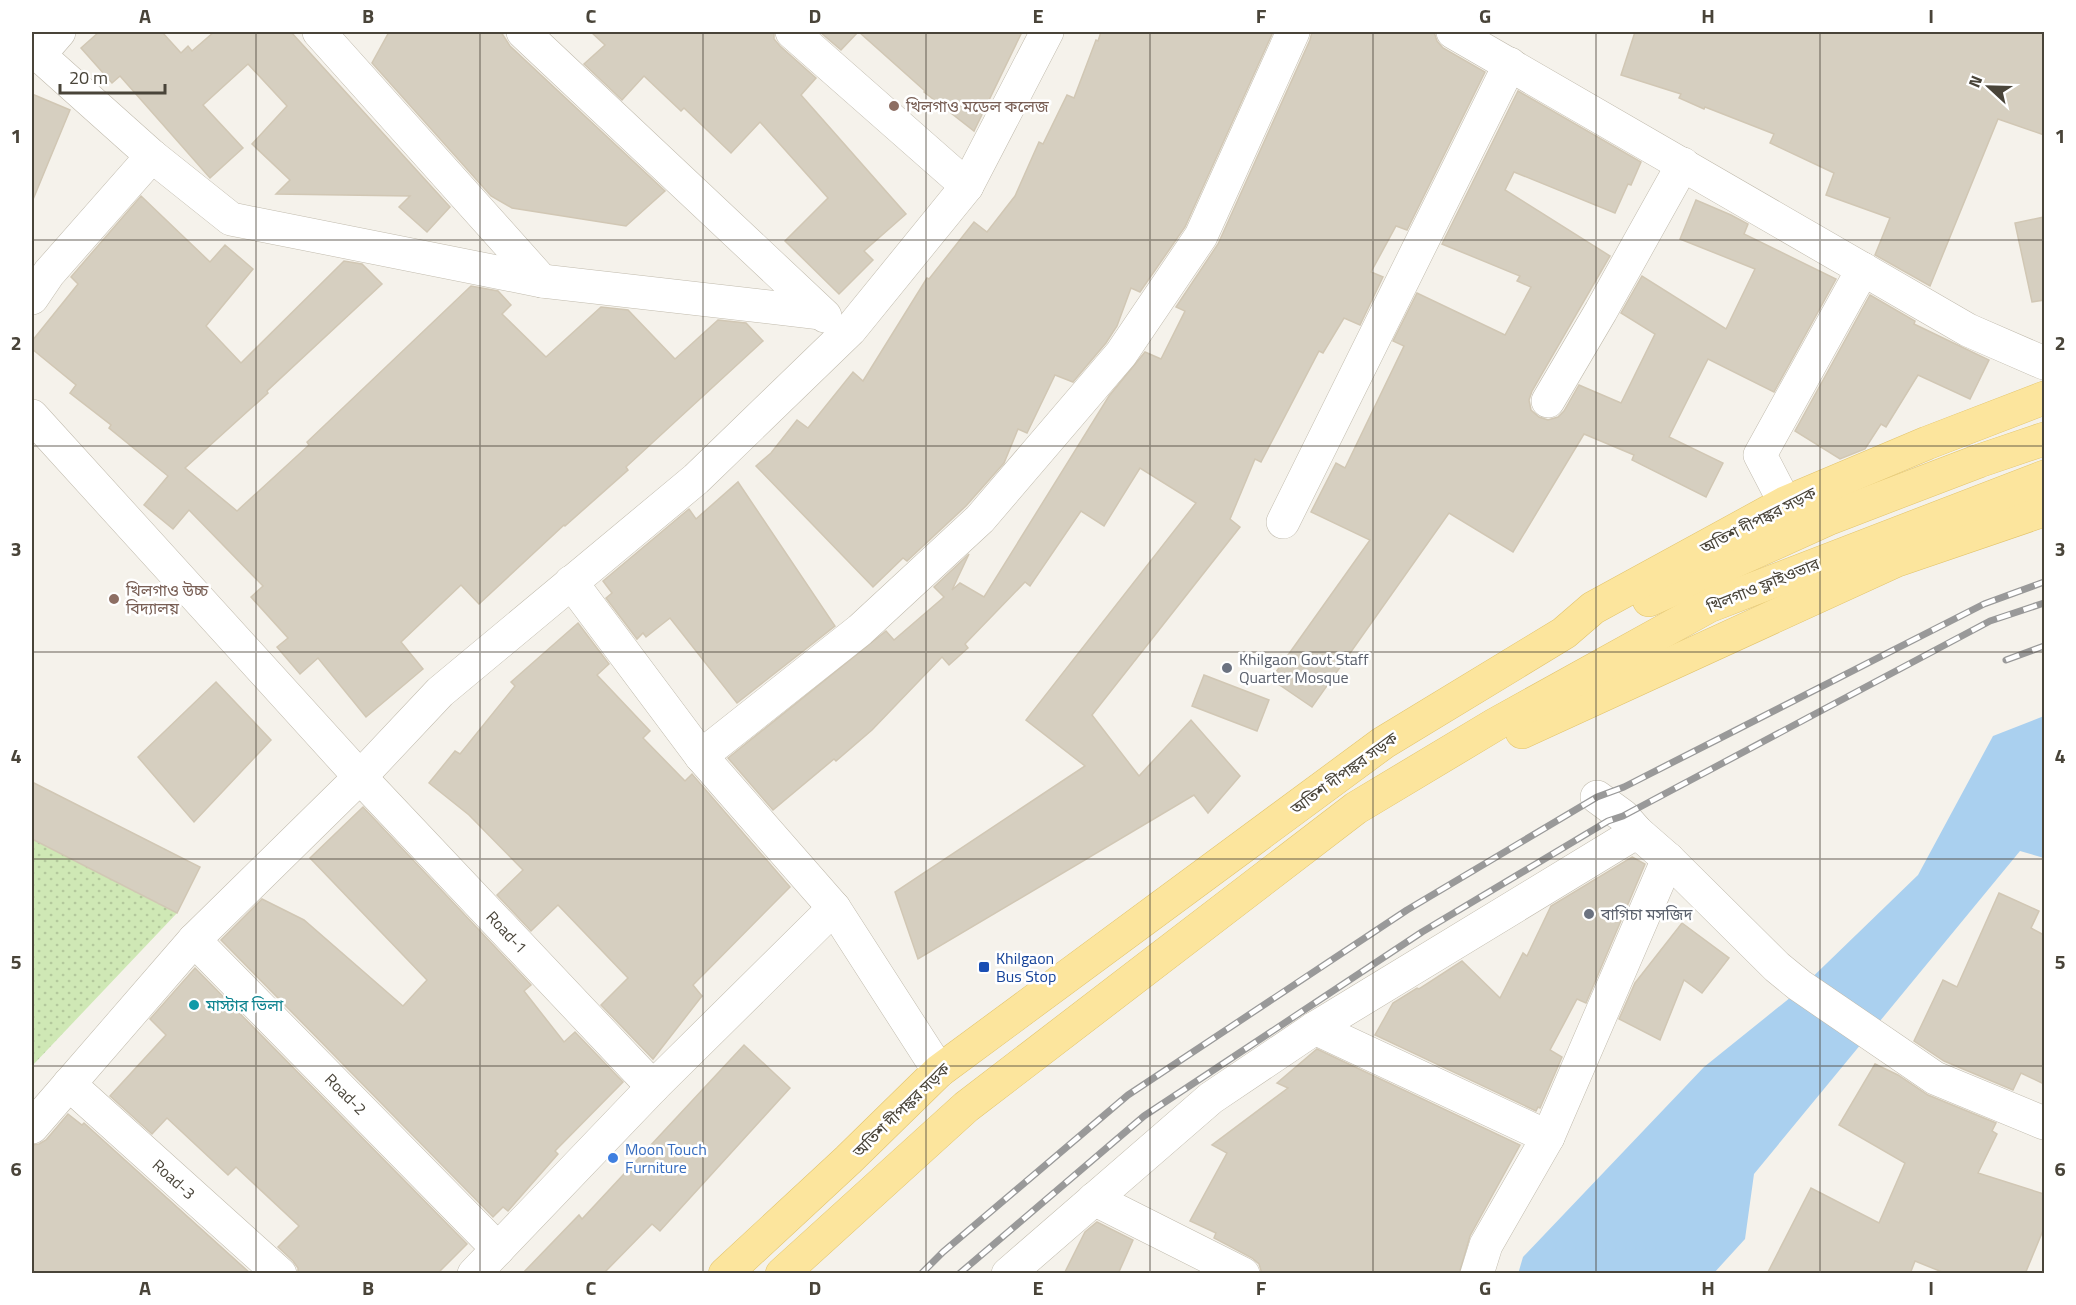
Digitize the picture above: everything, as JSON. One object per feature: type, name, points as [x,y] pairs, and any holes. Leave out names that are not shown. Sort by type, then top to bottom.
[{"type":"main road","name":"অতিশ দীপঙ্কর সড়ক","points":[[725,1274],[848,1160],[939,1071],[1383,743],[1564,633],[1593,608],[1785,503],[1927,443],[2044,398]]},
{"type":"main road","name":"খিলগাও ফ্লাইওভার","points":[[1564,633],[1597,624],[1867,503],[2044,439]]},
{"type":"main road","name":"খিলগাও ফ্লাইওভার","points":[[1356,808],[1496,724],[1709,606],[2044,477]]},
{"type":"main road","points":[[782,1274],[966,1107],[1356,808],[1420,783],[1515,735],[1895,561],[2044,510]]},
{"type":"main road","points":[[939,1071],[966,1107]]},
{"type":"street","points":[[319,32],[542,282]]},
{"type":"street","points":[[524,32],[821,313],[850,330]]},
{"type":"street","points":[[792,32],[967,186]]},
{"type":"street","points":[[32,1127],[194,940],[360,777],[440,692],[696,479],[850,330],[967,186],[1047,32]]},
{"type":"street","points":[[701,756],[860,630],[980,519],[1121,354],[1201,236],[1293,32]]},
{"type":"street","points":[[1453,32],[1968,330],[2044,363]]},
{"type":"street","points":[[43,44],[152,156],[231,219],[542,282],[821,313]]},
{"type":"street","points":[[1283,522],[1510,64]]},
{"type":"street","points":[[32,298],[50,273],[152,156]]},
{"type":"street","points":[[1548,401],[1683,164]]},
{"type":"street","points":[[1785,503],[1760,455],[1863,269]]},
{"type":"street","name":"Road-1","points":[[32,416],[360,777],[653,1087]]},
{"type":"street","points":[[571,582],[701,756],[834,908],[939,1071]]},
{"type":"street","points":[[1597,797],[1623,816],[1777,967],[1840,1014],[1935,1078],[2044,1123]]},
{"type":"street","points":[[1008,1274],[1211,1098],[1315,1028],[1637,832]]},
{"type":"street","points":[[1477,1274],[1486,1245],[1548,1137],[1668,859]]},
{"type":"street","points":[[474,1274],[653,1087],[834,908]]},
{"type":"street","name":"Road-2","points":[[194,940],[498,1249]]},
{"type":"street","points":[[1315,1028],[1548,1137]]},
{"type":"street","name":"Road-3","points":[[69,1084],[279,1274]]},
{"type":"street","points":[[1094,1199],[1203,1264],[1243,1274]]},
{"type":"green space","points":[[32,839],[177,913],[32,1066]]},
{"type":"water","points":[[2044,716],[2044,858],[2020,851],[1754,1174],[1745,1239],[1714,1273],[1518,1274],[1523,1257],[1704,1067],[1796,993],[1918,875],[1993,736]]},
{"type":"building","points":[[99,32],[162,32],[181,53],[188,46],[192,51],[214,32],[291,32],[450,207],[427,232],[399,207],[410,196],[276,194],[290,180],[252,144],[287,106],[248,64],[203,105],[243,148],[210,178],[120,76],[112,83],[81,48]]},
{"type":"building","points":[[389,32],[501,32],[510,46],[665,191],[626,226],[512,208],[491,196],[372,63]]},
{"type":"building","points":[[591,32],[774,32],[774,39],[780,46],[816,78],[801,95],[906,214],[864,251],[873,260],[839,294],[785,241],[828,198],[760,122],[731,153],[684,108],[681,111],[644,76],[622,100],[584,64],[605,45]]},
{"type":"building","points":[[820,32],[858,32],[841,50]]},
{"type":"building","points":[[859,32],[1022,32],[974,131],[924,92]]},
{"type":"building","points":[[1101,32],[1273,32],[1185,227],[1140,292],[1131,288],[1117,326],[1106,343],[1073,382],[1055,375],[1027,433],[1018,429],[1004,463],[966,506],[907,561],[903,558],[873,587],[756,466],[771,453],[797,420],[808,428],[853,372],[863,381],[927,278],[929,279],[974,222],[987,232],[1015,196],[1039,142],[1043,144],[1067,95],[1074,98]]},
{"type":"building","points":[[1312,32],[1434,32],[1443,48],[1485,72],[1407,230],[1396,226],[1371,272],[1383,277],[1360,325],[1344,318],[1323,353],[1319,351],[1261,462],[1255,459],[1230,519],[1240,527],[1092,715],[1139,776],[1191,720],[1240,776],[1208,813],[1194,795],[918,959],[895,892],[1085,766],[1026,720],[1196,503],[1140,468],[1104,526],[1081,511],[1030,586],[1025,582],[965,644],[968,648],[949,665],[942,657],[872,730],[773,810],[728,758],[886,631],[894,640],[944,597],[934,587],[969,554],[952,590],[960,583],[984,597],[1109,396],[1145,352],[1161,359],[1185,311],[1176,307],[1218,244]]},
{"type":"building","points":[[1635,32],[2044,32],[2044,135],[1998,119],[1930,286],[1875,255],[1890,218],[1826,195],[1834,173],[1770,143],[1774,134],[1705,107],[1704,109],[1679,98],[1681,94],[1621,75]]},
{"type":"building","points":[[1518,91],[1641,162],[1615,213],[1514,172],[1505,190],[1610,256],[1532,391],[1529,400],[1531,410],[1539,417],[1548,420],[1558,417],[1579,385],[1621,403],[1655,334],[1621,313],[1642,276],[1726,329],[1755,269],[1680,239],[1696,200],[1748,224],[1744,234],[1836,279],[1774,392],[1708,359],[1669,437],[1723,463],[1706,497],[1632,460],[1634,455],[1584,434],[1513,552],[1449,513],[1312,707],[1271,679],[1370,540],[1311,512],[1336,463],[1345,468],[1404,346],[1393,341],[1417,293],[1505,335],[1531,287],[1517,281],[1520,276],[1442,244]]},
{"type":"building","points":[[32,94],[70,110],[32,202]]},
{"type":"building","points":[[141,196],[210,262],[225,245],[253,269],[206,326],[241,363],[344,261],[362,264],[382,284],[267,391],[268,393],[185,468],[237,511],[309,445],[307,442],[471,286],[498,291],[511,305],[502,314],[546,357],[601,307],[628,310],[675,359],[718,320],[746,323],[763,341],[626,467],[628,470],[564,525],[479,604],[461,585],[401,642],[423,669],[366,717],[318,658],[300,674],[277,647],[288,638],[251,597],[263,586],[189,510],[173,529],[144,505],[168,476],[109,428],[111,425],[70,393],[76,385],[32,349],[32,341],[78,284],[71,277]]},
{"type":"building","points":[[2044,217],[2044,300],[2032,302],[2015,223]]},
{"type":"building","points":[[1870,295],[1915,321],[1914,324],[1989,360],[1970,399],[1918,375],[1886,427],[1881,424],[1865,449],[1840,459],[1795,431]]},
{"type":"building","points":[[738,482],[835,626],[737,703],[670,618],[646,637],[643,633],[637,639],[606,598],[612,593],[603,581],[689,509],[696,519]]},
{"type":"building","points":[[578,623],[609,664],[597,675],[650,731],[643,738],[685,781],[692,774],[790,887],[693,985],[702,996],[653,1059],[601,1005],[628,978],[558,905],[531,931],[497,895],[523,870],[469,815],[429,783],[455,751],[460,754],[515,686],[511,682]]},
{"type":"building","points":[[1204,675],[1269,700],[1257,731],[1192,706]]},
{"type":"building","points":[[216,682],[271,740],[194,822],[138,757]]},
{"type":"building","points":[[32,782],[200,867],[177,913],[32,839]]},
{"type":"building","points":[[363,807],[531,985],[524,991],[564,1042],[575,1032],[623,1082],[555,1151],[558,1154],[508,1211],[503,1207],[493,1217],[221,940],[262,899],[304,920],[403,1006],[427,980],[310,858]]},
{"type":"building","points":[[1632,857],[1645,864],[1586,1003],[1577,999],[1550,1050],[1562,1057],[1540,1108],[1538,1107],[1536,1111],[1375,1035],[1393,1003],[1462,961],[1500,998],[1523,953],[1527,956],[1551,906]]},
{"type":"building","points":[[1999,893],[2039,911],[2031,928],[2044,935],[2044,1084],[2021,1073],[2013,1090],[1944,1061],[1914,1041],[1943,980],[1957,987]]},
{"type":"building","points":[[1682,923],[1729,958],[1702,993],[1684,980],[1660,1040],[1619,1019],[1635,983]]},
{"type":"building","points":[[195,968],[467,1244],[437,1274],[298,1274],[298,1268],[293,1261],[278,1247],[299,1226],[236,1167],[228,1175],[167,1118],[152,1134],[110,1096],[166,1035],[150,1019]]},
{"type":"building","points":[[744,1045],[790,1088],[660,1231],[652,1224],[603,1274],[522,1274],[579,1215],[582,1219]]},
{"type":"building","points":[[1317,1049],[1520,1145],[1470,1236],[1459,1274],[1262,1274],[1259,1264],[1252,1258],[1214,1238],[1216,1233],[1190,1221],[1227,1153],[1212,1145],[1288,1088],[1277,1083]]},
{"type":"building","points":[[1875,1064],[1898,1075],[1928,1095],[1996,1123],[1992,1131],[1997,1134],[1978,1173],[2044,1194],[2044,1228],[2025,1274],[1947,1274],[1915,1261],[1910,1274],[1767,1274],[1811,1188],[1879,1223],[1905,1163],[1839,1125]]},
{"type":"building","points":[[68,1114],[82,1125],[84,1123],[251,1274],[32,1274],[32,1145],[46,1140]]},
{"type":"building","points":[[1097,1222],[1133,1240],[1118,1274],[1064,1274],[1085,1232]]},
{"type":"railway","points":[[921,1274],[943,1252],[1128,1095],[1407,910],[1597,797],[1624,787],[1984,604],[2044,582]]},
{"type":"railway","points":[[959,1274],[1144,1116],[1422,932],[1608,821],[1623,816],[1990,621],[2044,603]]},
{"type":"railway","points":[[2006,660],[2044,646]]},
{"type":"place","name":"খিলগাও মডেল কলেজ","points":[[894,106]]},
{"type":"place","name":"খিলগাও উচ্চ বিদ্যালয়","points":[[114,599]]},
{"type":"place","name":"Khilgaon Govt Staff Quarter Mosque","points":[[1227,668]]},
{"type":"place","name":"বাগিচা মসজিদ","points":[[1589,914]]},
{"type":"place","name":"Khilgaon Bus Stop","points":[[984,967]]},
{"type":"place","name":"মাস্টার ভিলা","points":[[194,1005]]},
{"type":"place","name":"Moon Touch Furniture","points":[[613,1158]]}]
